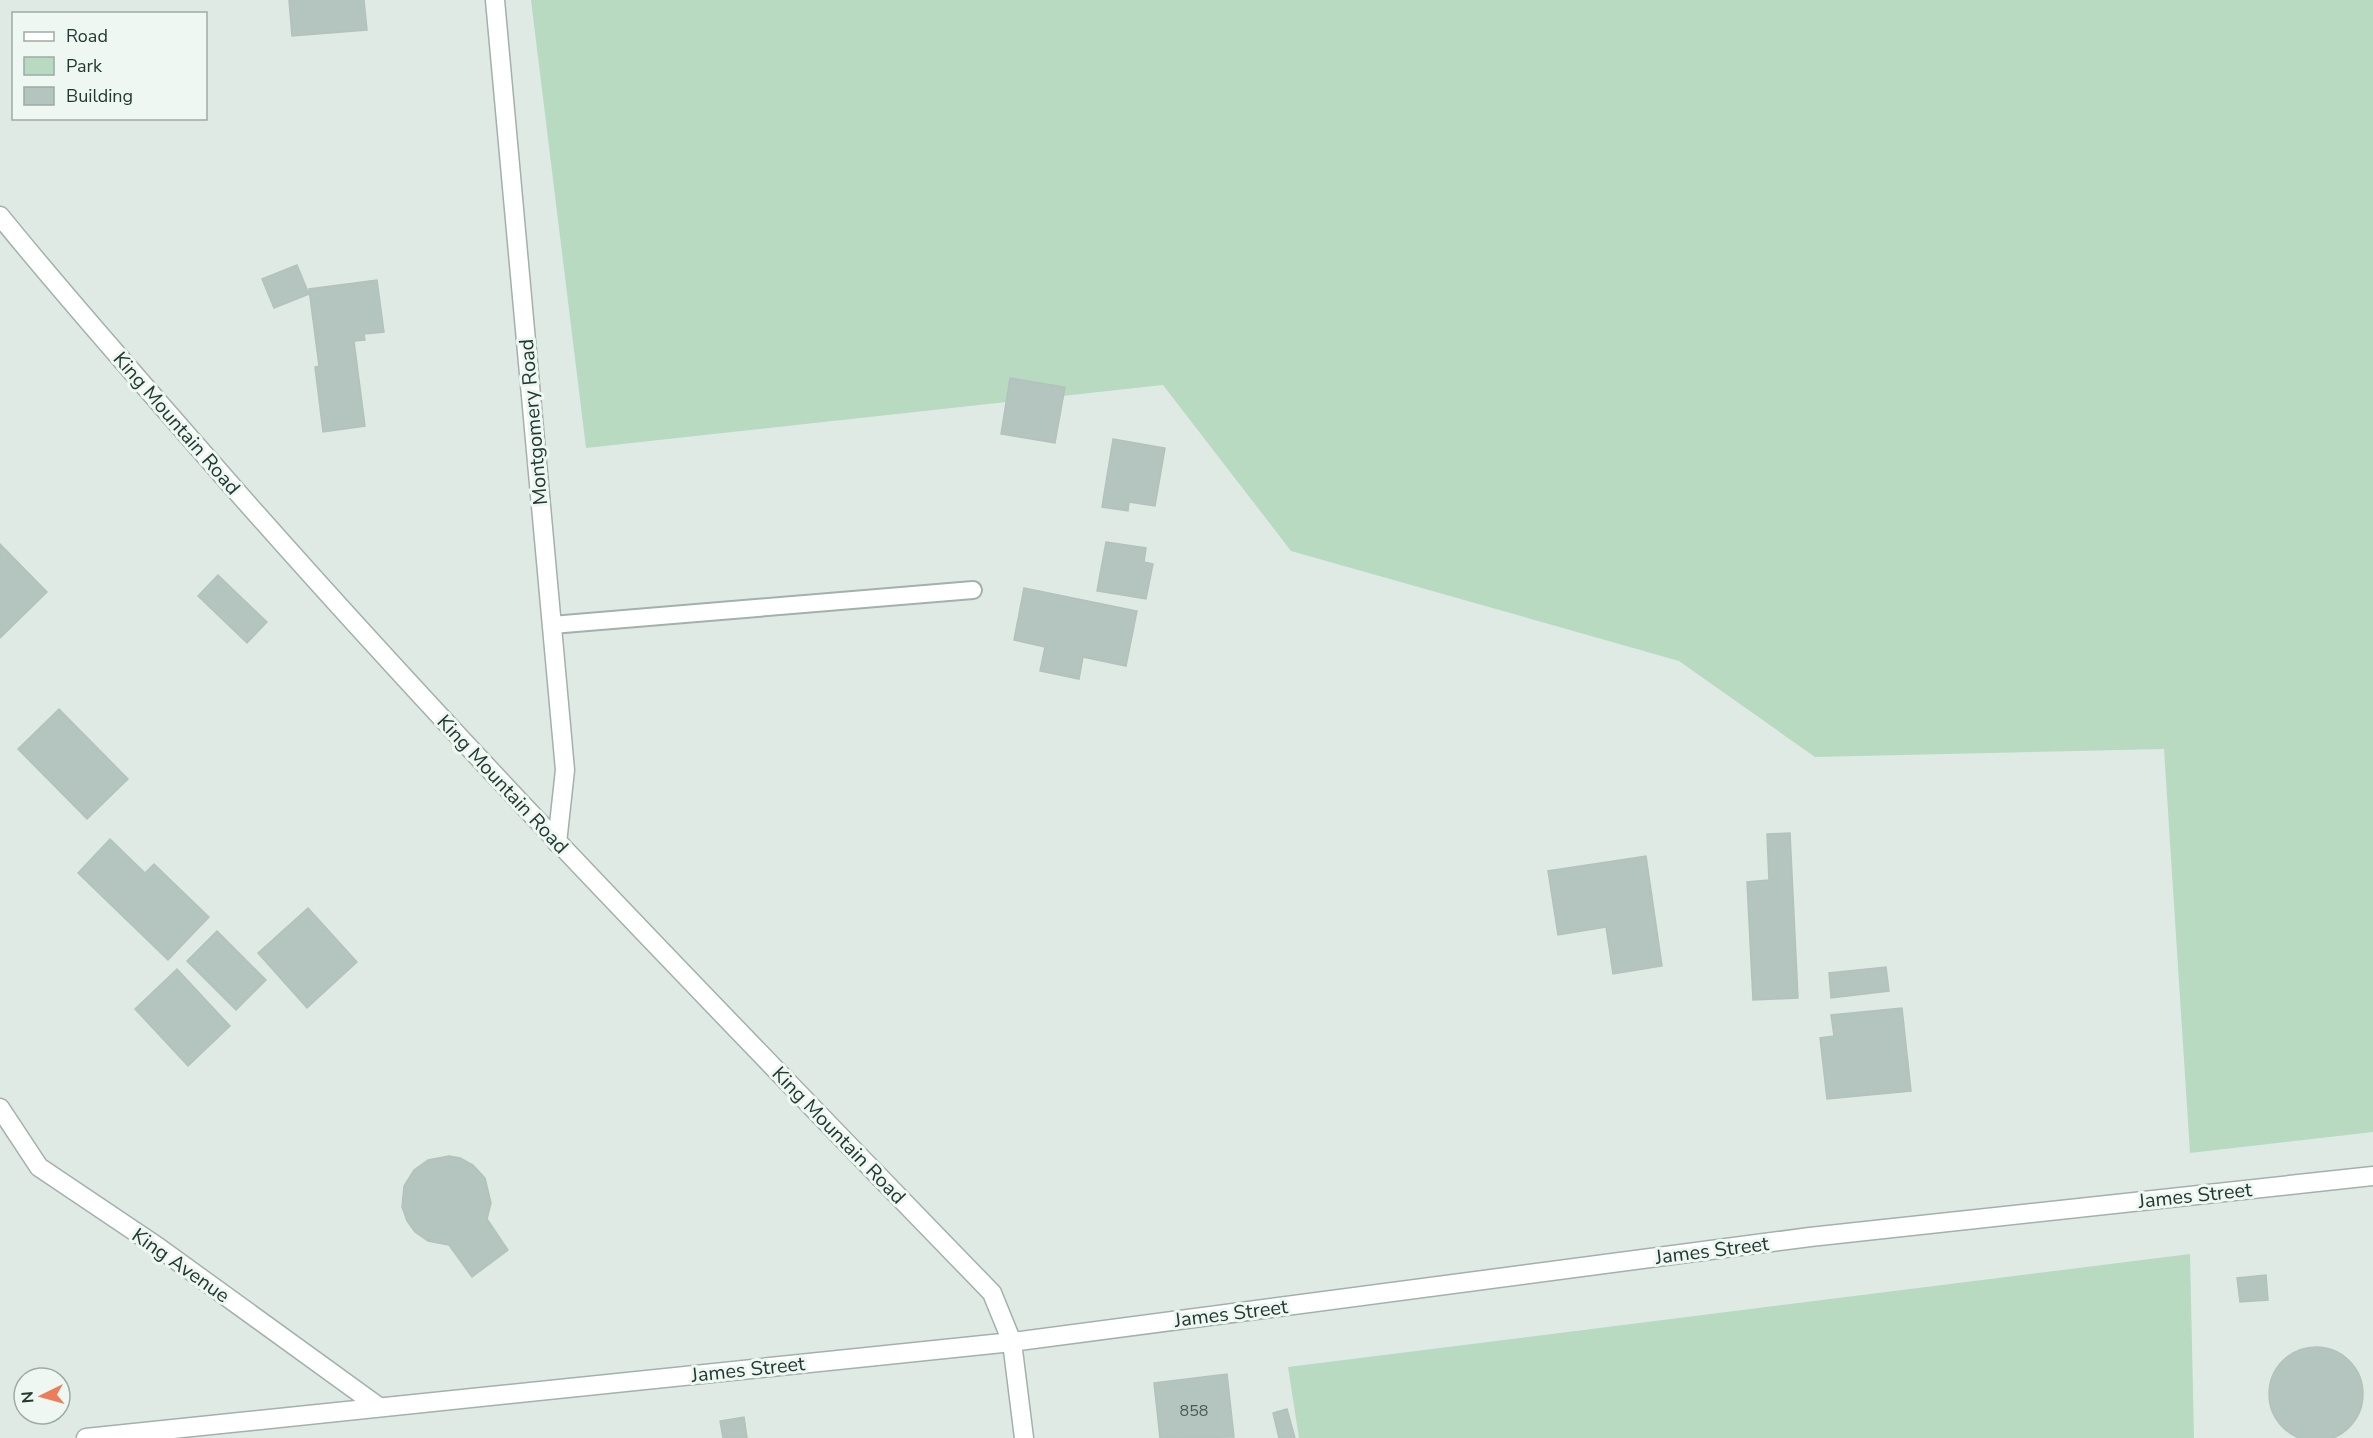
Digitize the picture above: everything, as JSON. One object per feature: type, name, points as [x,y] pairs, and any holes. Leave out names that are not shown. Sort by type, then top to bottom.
[{"type":"street","name":"Montgomery Road","points":[[495,0],[565,770],[557,843]]},
{"type":"street","name":"King Mountain Road","points":[[0,216],[50,277],[302,566],[557,843],[992,1293],[1012,1342],[1024,1438]]},
{"type":"street","name":"King Avenue","points":[[0,1108],[39,1167],[158,1247],[379,1407]]},
{"type":"street","name":"James Street","points":[[87,1438],[1012,1342],[1810,1237],[2373,1176]]},
{"type":"lane","points":[[552,625],[973,590]]},
{"type":"green space","points":[[531,0],[2373,0],[2373,1132],[2190,1153],[2164,749],[1815,757],[1679,661],[1291,551],[1163,385],[586,448]]},
{"type":"green space","points":[[2190,1254],[2194,1438],[1299,1438],[1288,1367]]},
{"type":"building","points":[[289,0],[364,0],[367,30],[292,36]]},
{"type":"building","points":[[297,265],[309,294],[274,308],[262,279]]},
{"type":"building","points":[[377,280],[384,332],[364,334],[365,340],[354,341],[365,426],[323,432],[315,367],[319,366],[309,289]]},
{"type":"building","points":[[1010,378],[1065,387],[1055,443],[1001,434]]},
{"type":"building","points":[[1113,439],[1165,448],[1155,506],[1129,502],[1128,511],[1102,507]]},
{"type":"building","points":[[1106,542],[1146,548],[1144,562],[1153,564],[1146,599],[1097,591]]},
{"type":"building","points":[[0,544],[47,592],[0,638]]},
{"type":"building","points":[[218,575],[267,622],[247,643],[198,596]]},
{"type":"building","points":[[1024,588],[1137,611],[1126,666],[1083,657],[1079,679],[1040,671],[1045,647],[1014,640]]},
{"type":"building","points":[[59,709],[128,779],[87,819],[18,749]]},
{"type":"building","points":[[1790,833],[1798,998],[1753,1000],[1747,882],[1769,880],[1767,834]]},
{"type":"building","points":[[110,839],[145,873],[154,864],[209,917],[168,960],[78,873]]},
{"type":"building","points":[[1646,856],[1662,966],[1613,974],[1606,927],[1558,935],[1548,871]]},
{"type":"building","points":[[308,908],[357,962],[307,1008],[258,953]]},
{"type":"building","points":[[217,931],[266,980],[236,1010],[187,961]]},
{"type":"building","points":[[1886,967],[1889,991],[1831,998],[1829,973]]},
{"type":"building","points":[[177,969],[230,1026],[188,1066],[135,1009]]},
{"type":"building","points":[[1902,1008],[1911,1091],[1827,1099],[1820,1038],[1834,1036],[1831,1015]]},
{"type":"building","points":[[449,1156],[460,1158],[473,1165],[485,1178],[491,1203],[487,1219],[508,1250],[472,1277],[449,1245],[428,1241],[415,1232],[407,1221],[402,1207],[404,1186],[414,1170],[428,1160]]},
{"type":"building","points":[[2266,1275],[2268,1300],[2240,1302],[2237,1278]]},
{"type":"building","points":[[2307,1347],[2325,1347],[2350,1360],[2363,1385],[2363,1403],[2360,1412],[2350,1428],[2331,1439],[2298,1438],[2282,1428],[2269,1403],[2269,1385],[2282,1360]]},
{"type":"building","points":[[1227,1374],[1234,1437],[1160,1438],[1154,1383]]},
{"type":"building","points":[[1287,1409],[1295,1438],[1279,1438],[1273,1413]]},
{"type":"building","points":[[744,1417],[747,1438],[723,1438],[720,1421]]}]
